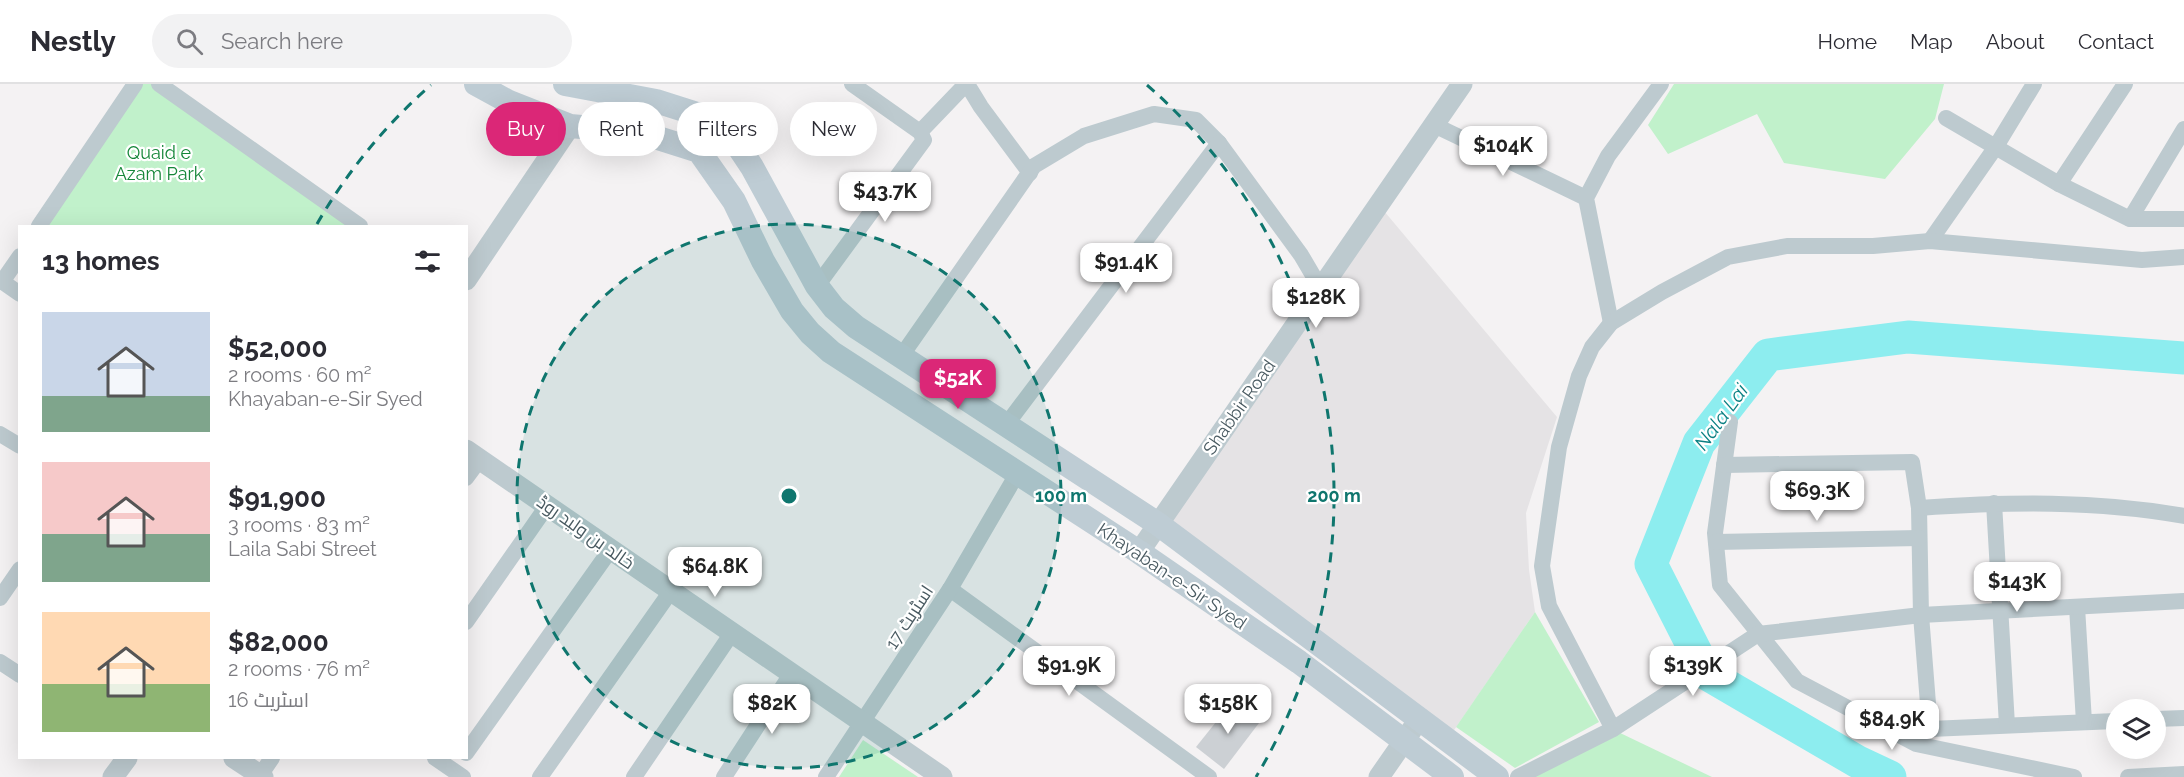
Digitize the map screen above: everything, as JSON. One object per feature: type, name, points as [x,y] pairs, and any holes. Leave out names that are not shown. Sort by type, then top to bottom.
[{"type":"main road","name":"Khayaban-e-Sir Syed","points":[[476,84],[509,102],[570,126],[639,132],[699,151],[734,201],[763,261],[792,312],[831,352],[1139,552],[1299,662],[1452,777]]},
{"type":"main road","name":"Khayaban-e-Sir Syed","points":[[565,84],[656,101],[722,122],[752,167],[817,286],[834,308],[856,327],[900,358],[1158,524],[1497,777]]},
{"type":"street","points":[[40,225],[135,84]]},
{"type":"street","points":[[159,84],[359,225]]},
{"type":"street","points":[[852,84],[922,136]]},
{"type":"street","points":[[817,286],[922,136],[966,84],[976,101],[1030,173]]},
{"type":"street","name":"Shabbir Road","points":[[1139,552],[1462,84]]},
{"type":"street","points":[[1611,323],[1586,198],[1608,156],[1661,84]]},
{"type":"street","points":[[1930,241],[1995,148],[2034,84]]},
{"type":"street","points":[[2060,184],[2126,84]]},
{"type":"street","points":[[900,358],[1034,166],[1084,136],[1154,114],[1196,120],[1219,144],[1301,255],[1321,289]]},
{"type":"street","points":[[1946,118],[2060,184],[2130,219],[2184,219]]},
{"type":"street","points":[[1434,125],[1586,198]]},
{"type":"street","points":[[468,277],[570,126]]},
{"type":"street","points":[[2130,219],[2184,129]]},
{"type":"street","points":[[1006,425],[1219,144]]},
{"type":"street","points":[[1618,726],[1550,606],[1542,566],[1559,447],[1579,376],[1592,347],[1611,323],[1662,292],[1728,257],[1787,246],[1873,246],[1930,241],[2142,260],[2184,257]]},
{"type":"street","points":[[18,259],[1,281],[18,293]]},
{"type":"street","points":[[1730,422],[1716,542],[1720,585],[1751,639],[1797,681],[1916,744],[2074,777]]},
{"type":"street","points":[[0,434],[18,446]]},
{"type":"street","points":[[468,471],[473,454]]},
{"type":"street","name":"خالد بن ولید روڈ","points":[[473,454],[942,777]]},
{"type":"street","points":[[1724,465],[1912,462],[1919,508],[1921,615],[1930,729],[2106,721]]},
{"type":"street","name":"اسٹریٹ 17","points":[[826,777],[950,589],[1017,474]]},
{"type":"street","points":[[1919,508],[1994,503],[2071,504],[2152,510],[2184,516]]},
{"type":"street","points":[[1994,503],[2007,725]]},
{"type":"street","points":[[468,619],[548,506]]},
{"type":"street","points":[[1716,542],[1919,538]]},
{"type":"street","points":[[468,750],[611,549]]},
{"type":"street","points":[[0,598],[18,571]]},
{"type":"street","points":[[950,589],[1209,777]]},
{"type":"street","points":[[540,777],[670,591]]},
{"type":"street","points":[[1518,777],[1618,726],[1751,639],[1921,615],[2184,602]]},
{"type":"street","points":[[2077,607],[2084,722]]},
{"type":"street","points":[[634,777],[732,633]]},
{"type":"street","points":[[0,662],[18,674]]},
{"type":"street","points":[[724,777],[791,674]]},
{"type":"street","points":[[1379,777],[1420,718]]},
{"type":"street","points":[[2166,719],[2184,718]]},
{"type":"street","points":[[113,777],[126,759]]},
{"type":"street","points":[[236,759],[261,776],[271,759]]},
{"type":"street","points":[[438,759],[460,768]]},
{"type":"street","points":[[2128,777],[2184,774]]},
{"type":"shaded area","points":[[1379,205],[1557,417],[1526,513],[1529,570],[1535,612],[1448,739],[1158,524]]},
{"type":"green space","name":"Quaid e Azam Park","points":[[135,84],[159,84],[359,225],[40,225]]},
{"type":"green space","points":[[1674,84],[1944,84],[1935,119],[1885,179],[1784,163],[1757,114],[1668,154],[1648,125]]},
{"type":"green space","points":[[1535,612],[1599,722],[1515,768],[1456,727]]},
{"type":"green space","points":[[1616,731],[1712,777],[1528,777]]},
{"type":"green space","points":[[863,740],[918,777],[839,777]]},
{"type":"building","points":[[1232,702],[1259,723],[1224,769],[1196,747]]},
{"type":"waterway","name":"Nala Lai","points":[[1890,777],[1858,762],[1707,674],[1651,564],[1699,443],[1768,355],[1908,337],[2184,358]]}]
